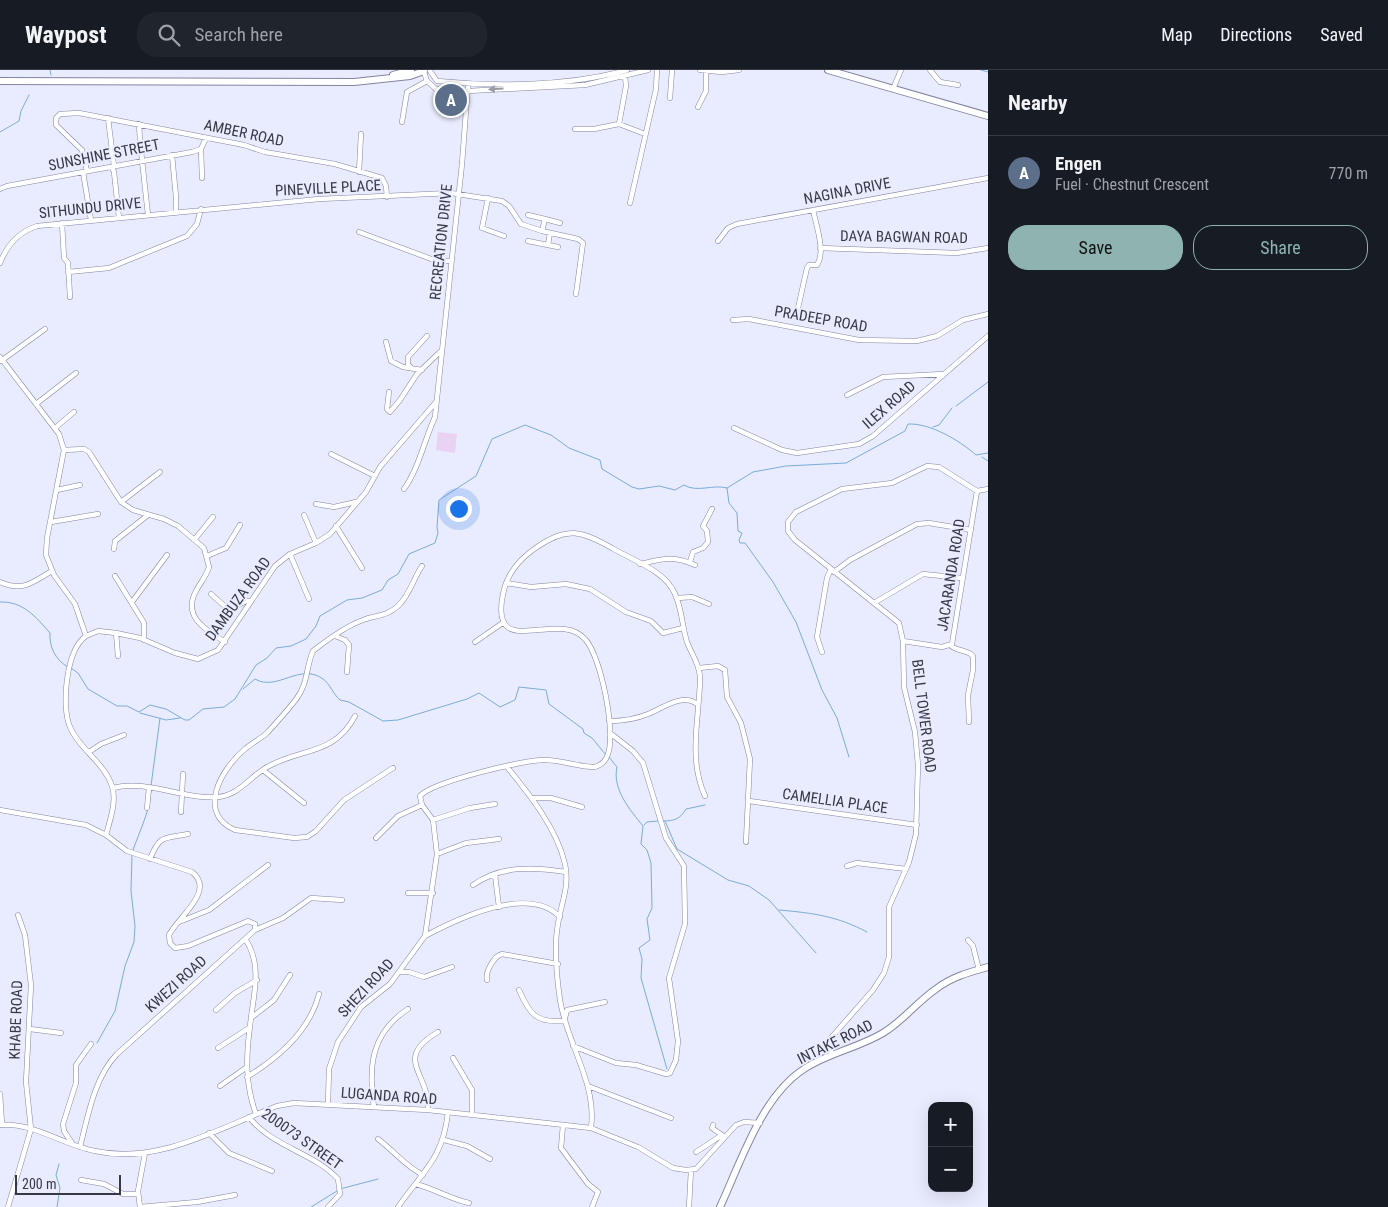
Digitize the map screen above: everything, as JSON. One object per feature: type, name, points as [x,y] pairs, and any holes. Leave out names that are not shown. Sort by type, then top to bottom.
[{"type":"street","points":[[387,78],[411,70]]},
{"type":"street","points":[[426,71],[437,81],[468,84],[567,81],[648,70]]},
{"type":"street","points":[[630,203],[656,89],[657,70]]},
{"type":"street","points":[[670,98],[672,70]]},
{"type":"street","points":[[700,70],[739,70]]},
{"type":"street","points":[[828,70],[988,116]]},
{"type":"street","points":[[893,89],[901,70]]},
{"type":"street","points":[[930,70],[940,82],[958,85]]},
{"type":"street","points":[[0,81],[354,82],[410,76],[426,71]]},
{"type":"street","points":[[426,71],[427,81],[436,89],[468,91],[585,85],[626,72]]},
{"type":"street","points":[[698,107],[706,91],[706,71]]},
{"type":"street","points":[[619,124],[626,72]]},
{"type":"street","points":[[402,122],[407,92],[427,81]]},
{"type":"street","name":"RECREATION DRIVE","points":[[404,489],[414,476],[421,448],[435,417],[468,84]]},
{"type":"street","name":"AMBER ROAD","points":[[85,171],[82,150],[55,122],[60,114],[79,113],[108,118],[265,152],[335,164],[382,178],[386,186],[387,197]]},
{"type":"street","points":[[108,118],[119,218]]},
{"type":"street","points":[[139,124],[140,141]]},
{"type":"street","points":[[575,129],[594,129],[619,124],[645,134]]},
{"type":"street","points":[[359,172],[361,134]]},
{"type":"street","points":[[202,178],[201,148],[206,138]]},
{"type":"street","name":"SUNSHINE STREET","points":[[0,189],[201,148]]},
{"type":"street","points":[[141,151],[148,214]]},
{"type":"street","points":[[172,155],[176,212]]},
{"type":"street","points":[[85,171],[91,220]]},
{"type":"street","name":"NAGINA DRIVE","points":[[718,241],[726,230],[733,226],[988,178]]},
{"type":"street","name":"PINEVILLE PLACE","points":[[200,209],[318,200],[458,193],[488,198],[507,204],[520,224],[583,243],[576,294]]},
{"type":"street","points":[[488,198],[482,228],[504,236]]},
{"type":"street","points":[[68,272],[109,268],[187,236],[197,224],[200,209]]},
{"type":"street","name":"SITHUNDU DRIVE","points":[[0,263],[4,252],[23,232],[37,226],[200,209]]},
{"type":"street","points":[[796,317],[807,268],[818,264],[820,248],[813,210]]},
{"type":"street","points":[[528,215],[560,223]]},
{"type":"street","points":[[542,231],[545,219]]},
{"type":"street","points":[[62,223],[70,297]]},
{"type":"street","points":[[360,232],[434,260],[450,262]]},
{"type":"street","points":[[548,245],[550,233]]},
{"type":"street","points":[[528,241],[558,247]]},
{"type":"street","name":"DAYA BAGWAN ROAD","points":[[820,248],[956,253],[988,248]]},
{"type":"street","points":[[988,313],[988,319]]},
{"type":"street","name":"PRADEEP ROAD","points":[[733,320],[748,319],[859,340],[917,341],[937,336],[970,317],[988,313]]},
{"type":"street","points":[[45,328],[1,360],[55,428],[64,450],[46,555],[52,571],[71,595],[86,636],[75,647],[68,671],[69,726],[106,773],[113,788],[112,812],[106,835]]},
{"type":"street","points":[[411,368],[408,364],[408,357],[427,336]]},
{"type":"street","name":"ILEX ROAD","points":[[734,428],[792,453],[859,444],[873,436],[988,336]]},
{"type":"street","points":[[386,342],[391,362],[422,370]]},
{"type":"street","points":[[389,392],[387,409],[390,412],[422,370],[442,350]]},
{"type":"street","points":[[36,404],[76,373]]},
{"type":"street","points":[[847,396],[883,377],[944,374]]},
{"type":"street","name":"DAMBUZA ROAD","points":[[86,636],[98,632],[116,633],[144,640],[175,653],[198,659],[209,656],[224,642],[275,566],[290,554],[324,539],[360,500],[387,457],[436,402]]},
{"type":"street","points":[[55,428],[74,412]]},
{"type":"street","points":[[64,450],[84,449],[92,455],[121,502],[133,510],[169,521],[204,548],[207,556],[207,574],[192,599],[192,608],[198,624],[224,642]]},
{"type":"street","points":[[331,454],[375,476]]},
{"type":"street","name":"BELL TOWER ROAD","points":[[832,1056],[829,1046],[830,1039],[873,990],[884,973],[889,957],[889,907],[906,869],[917,825],[918,764],[914,732],[904,687],[903,641],[899,622],[795,540],[788,527],[792,515],[837,492],[852,487],[897,481],[927,466],[939,467],[977,491]]},
{"type":"street","points":[[121,502],[160,472]]},
{"type":"street","points":[[57,490],[80,485]]},
{"type":"street","points":[[977,491],[988,489]]},
{"type":"street","name":"JACARANDA ROAD","points":[[903,641],[942,647],[950,645],[953,641],[977,491]]},
{"type":"street","points":[[316,504],[334,507],[360,500]]},
{"type":"street","points":[[690,562],[693,552],[705,547],[708,542],[707,530],[703,526],[712,509]]},
{"type":"street","points":[[51,522],[98,514]]},
{"type":"street","points":[[114,549],[115,541],[148,515]]},
{"type":"street","points":[[304,515],[316,543]]},
{"type":"street","points":[[194,540],[213,517]]},
{"type":"street","points":[[822,652],[817,637],[827,578],[833,571],[917,524],[929,523],[971,530]]},
{"type":"street","points":[[207,556],[226,548],[240,525]]},
{"type":"street","points":[[336,526],[362,568]]},
{"type":"street","points":[[376,838],[398,816],[422,805],[420,796],[432,787],[507,767],[545,760],[590,767],[598,766],[608,755],[609,721],[600,665],[596,654],[586,639],[573,630],[557,628],[516,632],[507,628],[504,622],[502,604],[506,583],[522,558],[541,544],[566,532],[584,534],[663,578],[672,588],[677,598],[683,628],[699,668],[696,768],[704,796]]},
{"type":"street","points":[[290,554],[309,599]]},
{"type":"street","points":[[132,602],[167,555]]},
{"type":"street","points":[[640,564],[661,558],[680,559],[695,564]]},
{"type":"street","points":[[393,768],[344,800],[316,831],[302,838],[249,833],[229,827],[217,814],[214,797],[215,789],[234,761],[275,723],[298,696],[307,679],[313,651],[362,620],[380,616],[395,608],[411,588],[416,574],[422,566]]},
{"type":"street","points":[[0,582],[12,588],[22,588],[52,571]]},
{"type":"street","points":[[874,603],[924,574],[962,578]]},
{"type":"street","points":[[115,576],[144,624],[144,640]]},
{"type":"street","points":[[506,583],[531,587],[566,584],[590,589],[626,612],[651,621],[663,632],[683,628]]},
{"type":"street","points":[[211,594],[229,610],[246,601],[250,601]]},
{"type":"street","points":[[677,598],[692,598],[709,604]]},
{"type":"street","points":[[475,642],[504,622]]},
{"type":"street","points":[[116,633],[118,656]]},
{"type":"street","points":[[335,636],[345,640],[349,646],[347,672]]},
{"type":"street","points":[[950,645],[958,650],[969,652],[973,656],[974,662],[968,695],[969,722]]},
{"type":"street","points":[[699,668],[718,666],[725,670],[727,697],[741,723],[749,751],[746,842]]},
{"type":"street","points":[[609,721],[647,714],[677,702],[692,701],[697,704]]},
{"type":"street","points":[[113,788],[130,785],[214,797],[227,795],[238,790],[263,770],[282,760],[323,748],[348,729],[355,716]]},
{"type":"street","points":[[573,1046],[616,1064],[636,1065],[663,1073],[668,1073],[672,1070],[678,1048],[678,1035],[670,995],[669,978],[685,924],[685,876],[682,861],[666,838],[641,760],[633,751],[610,733]]},
{"type":"street","points":[[89,752],[102,744],[124,735]]},
{"type":"street","points":[[507,767],[533,798],[562,854],[567,886],[558,925],[560,999],[573,1046],[588,1086],[591,1128]]},
{"type":"street","points":[[263,770],[304,802]]},
{"type":"street","points":[[180,812],[183,774]]},
{"type":"street","points":[[147,808],[149,788]]},
{"type":"street","points":[[533,798],[551,798],[582,807]]},
{"type":"street","name":"CAMELLIA PLACE","points":[[748,801],[917,825]]},
{"type":"street","points":[[433,820],[470,808],[495,804]]},
{"type":"street","name":"SHEZI ROAD","points":[[328,1104],[329,1069],[338,1042],[361,1007],[390,984],[425,936],[433,893],[437,854],[433,820],[422,805]]},
{"type":"street","points":[[0,810],[86,825],[106,835],[127,851],[192,872],[200,882],[198,895],[195,902],[178,922],[169,939],[172,946],[180,948],[248,921],[255,924],[255,930]]},
{"type":"street","points":[[150,859],[156,844],[161,839],[188,834]]},
{"type":"street","points":[[437,854],[466,843],[499,839]]},
{"type":"street","points":[[847,866],[857,863],[906,869]]},
{"type":"street","points":[[178,922],[209,910],[268,865]]},
{"type":"street","points":[[473,885],[495,875],[519,868],[566,872]]},
{"type":"street","points":[[495,875],[499,907]]},
{"type":"street","points":[[408,893],[433,893]]},
{"type":"street","name":"KWEZI ROAD","points":[[80,1147],[98,1085],[112,1060],[255,930],[283,918],[311,898],[342,900]]},
{"type":"street","points":[[425,936],[466,915],[517,904],[545,907],[560,917]]},
{"type":"street","name":"KHABE ROAD","points":[[18,915],[26,935],[30,977],[30,1029],[26,1082],[31,1129]]},
{"type":"street","points":[[246,940],[254,954],[256,980],[249,1028],[247,1067],[247,1077],[256,1114]]},
{"type":"street","points":[[968,940],[973,946],[979,970]]},
{"type":"street","points":[[487,980],[486,972],[495,957],[502,954],[558,964]]},
{"type":"street","points":[[400,972],[409,972],[424,977],[452,967]]},
{"type":"street","name":"INTAKE ROAD","points":[[720,1207],[760,1123],[773,1100],[787,1083],[803,1069],[884,1032],[935,989],[953,979],[988,967]]},
{"type":"street","points":[[251,1018],[274,1000],[290,975]]},
{"type":"street","points":[[216,1010],[256,980]]},
{"type":"street","points":[[519,990],[529,1012],[535,1018],[550,1021],[565,1020]]},
{"type":"street","points":[[247,1077],[269,1062],[300,1032],[314,1009],[319,994]]},
{"type":"street","points":[[565,1020],[568,1010],[606,1002]]},
{"type":"street","points":[[374,1108],[370,1075],[374,1053],[387,1026],[408,1010]]},
{"type":"street","points":[[218,1048],[249,1028]]},
{"type":"street","points":[[30,1029],[62,1033]]},
{"type":"street","points":[[428,1110],[428,1095],[414,1058],[419,1046],[438,1032]]},
{"type":"street","points":[[72,1143],[64,1131],[63,1124],[76,1083],[76,1065],[90,1044]]},
{"type":"street","points":[[453,1058],[472,1090],[472,1115]]},
{"type":"street","points":[[220,1086],[247,1067]]},
{"type":"street","points":[[588,1086],[671,1118]]},
{"type":"street","points":[[0,1094],[3,1111],[1,1124]]},
{"type":"street","name":"LUGANDA ROAD","points":[[1,1124],[31,1129],[80,1147],[112,1154],[145,1153],[166,1149],[277,1106],[294,1103],[428,1110],[591,1128],[638,1147],[667,1165],[692,1170]]},
{"type":"street","points":[[398,1207],[433,1162],[444,1140],[448,1112]]},
{"type":"street","name":"200073 STREET","points":[[249,1117],[269,1135],[322,1166],[338,1179],[340,1194],[328,1207]]},
{"type":"street","points":[[696,1152],[723,1136],[740,1122],[760,1123]]},
{"type":"street","points":[[563,1125],[561,1148],[588,1184],[598,1192],[592,1207]]},
{"type":"street","points":[[712,1125],[712,1128],[723,1136]]},
{"type":"street","points":[[8,1207],[31,1129]]},
{"type":"street","points":[[209,1133],[229,1153],[272,1171]]},
{"type":"street","points":[[690,1207],[692,1170],[696,1169],[723,1136]]},
{"type":"street","points":[[378,1139],[392,1150],[409,1168],[423,1175]]},
{"type":"street","points":[[444,1140],[467,1146],[490,1158]]},
{"type":"street","points":[[145,1153],[138,1194],[140,1207],[197,1202],[235,1195]]},
{"type":"street","points":[[81,1180],[104,1184],[123,1194],[138,1194]]},
{"type":"street","points":[[416,1184],[434,1189],[449,1198],[469,1203]]},
{"type":"shaded area","points":[[438,432],[457,434],[455,453],[436,450]]},
{"type":"waterway","points":[[50,70],[51,75]]},
{"type":"waterway","points":[[981,70],[988,72]]},
{"type":"waterway","points":[[0,132],[19,121],[21,111],[29,95]]},
{"type":"waterway","points":[[956,406],[988,382]]},
{"type":"waterway","points":[[933,427],[939,425],[952,408]]},
{"type":"waterway","points":[[71,668],[78,673],[88,689],[117,706],[127,706],[139,712],[150,705],[166,709],[185,720],[189,720],[203,709],[224,707],[235,699],[256,665],[267,658],[276,648],[291,646],[306,639],[316,626],[320,616],[347,600],[362,598],[382,590],[388,580],[398,574],[409,554],[435,543],[438,533],[439,500],[476,476],[492,439],[525,425],[551,435],[569,448],[600,460],[602,469],[632,487],[639,489],[659,486],[675,490],[684,485],[694,488],[727,488],[753,472],[786,466],[846,463],[905,431],[908,424],[926,426],[944,433],[976,455],[988,453]]},
{"type":"waterway","points":[[982,457],[988,461]]},
{"type":"waterway","points":[[727,488],[729,503],[737,513],[738,531],[742,533],[739,540],[740,543],[745,543],[773,582],[796,622],[822,690],[837,718],[849,757]]},
{"type":"waterway","points":[[0,602],[16,604],[34,616],[50,633],[52,648],[56,657],[68,667]]},
{"type":"waterway","points":[[243,689],[255,679],[263,682],[272,682],[297,675],[314,675],[323,679],[340,700],[349,702],[383,721],[398,720],[467,699],[479,693],[500,707],[515,700],[519,687],[546,690],[549,704],[583,729],[584,733],[592,738],[606,755]]},
{"type":"waterway","points":[[140,713],[166,720],[180,718]]},
{"type":"waterway","points":[[151,786],[160,718]]},
{"type":"waterway","points":[[609,757],[617,767],[617,783],[623,799],[643,826],[641,844],[647,850],[651,863],[652,908],[647,919],[650,940],[639,948],[642,959],[641,978],[667,1069]]},
{"type":"waterway","points":[[133,850],[147,813],[151,790]]},
{"type":"waterway","points":[[662,821],[674,820],[682,815],[686,809],[705,805]]},
{"type":"waterway","points":[[644,825],[647,822],[658,821]]},
{"type":"waterway","points":[[665,821],[677,849],[728,880],[749,886],[769,900],[816,953]]},
{"type":"waterway","points":[[97,1043],[115,1011],[125,966],[134,942],[135,926],[131,891],[132,855]]},
{"type":"waterway","points":[[779,910],[824,916],[845,922],[867,932]]},
{"type":"waterway","points":[[57,1207],[60,1188],[56,1175],[59,1164]]},
{"type":"waterway","points":[[340,1189],[378,1179]]},
{"type":"waterway","points":[[311,1207],[337,1191]]},
{"type":"place","name":"Engen","points":[[451,100]]}]
